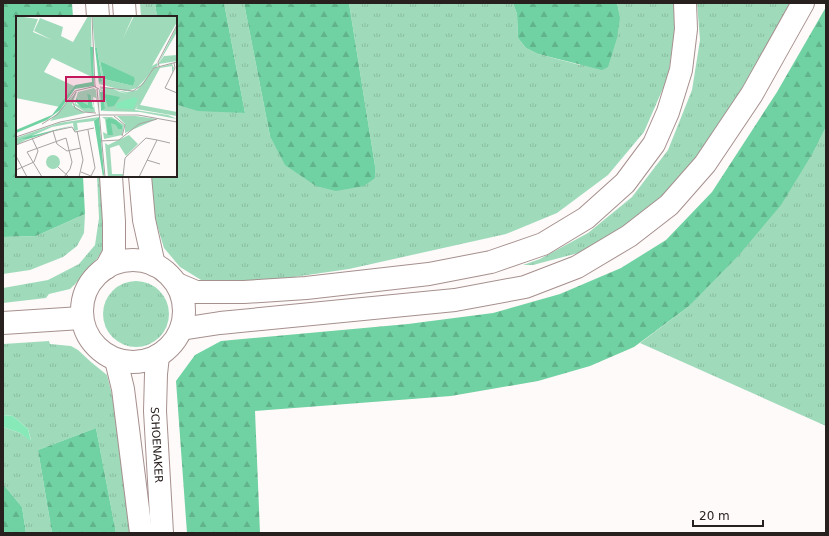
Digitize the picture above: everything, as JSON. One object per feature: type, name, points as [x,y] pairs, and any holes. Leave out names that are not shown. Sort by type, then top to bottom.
[{"type":"main road","points":[[97,3],[98,16]]},
{"type":"main road","points":[[124,3],[126,16]]},
{"type":"main road","points":[[177,284],[196,292],[244,292],[306,288],[422,275],[491,262],[543,244],[586,218],[625,183],[654,144],[668,112],[681,70],[686,29],[685,3]]},
{"type":"main road","points":[[181,329],[220,323],[455,300],[526,287],[577,267],[629,236],[669,205],[705,164],[752,94],[803,3]]},
{"type":"main road","points":[[106,268],[114,253],[114,222],[110,177]]},
{"type":"main road","points":[[140,177],[144,220],[154,264]]},
{"type":"main road","points":[[138,260],[154,264],[167,273],[177,284],[184,306],[181,329],[172,345],[158,356],[144,361],[130,362],[116,360],[98,349],[86,332],[81,318],[85,294],[93,279],[106,268],[121,261],[138,260]]},
{"type":"main road","points":[[3,323],[81,318]]},
{"type":"main road","name":"SCHOENAKER","points":[[158,356],[155,410],[162,533]]},
{"type":"main road","points":[[116,360],[123,389],[141,533]]},
{"type":"green space","points":[[3,3],[72,3],[73,16],[16,16],[16,177],[83,177],[85,214],[36,236],[3,237]]},
{"type":"green space","points":[[140,3],[155,3],[157,16],[141,16]]},
{"type":"green space","points":[[155,3],[224,3],[245,113],[198,111],[178,105],[177,16],[157,16]]},
{"type":"green space","points":[[224,3],[244,3],[270,136],[375,166],[349,3],[513,3],[517,14],[518,38],[526,48],[538,54],[580,65],[620,17],[617,3],[674,3],[676,20],[668,77],[644,132],[608,175],[557,213],[506,234],[349,269],[273,280],[206,283],[180,267],[164,248],[157,225],[150,219],[146,177],[177,177],[177,103],[178,105],[245,113]]},
{"type":"green space","points":[[244,3],[349,3],[375,166],[375,178],[364,186],[336,191],[316,186],[285,165],[270,136]]},
{"type":"green space","points":[[513,3],[617,3],[620,17],[617,38],[608,67],[602,70],[538,54],[526,48],[518,38],[517,14]]},
{"type":"green space","points":[[697,3],[798,3],[705,155],[660,204],[582,252],[533,265],[523,265],[540,259],[588,233],[632,197],[668,150],[692,90],[700,40]]},
{"type":"green space","points":[[826,7],[826,127],[814,151],[781,205],[739,255],[688,307],[634,347],[590,366],[538,381],[451,396],[255,411],[260,533],[187,533],[176,381],[195,355],[221,341],[408,324],[493,313],[560,294],[621,268],[666,240],[712,192],[777,92]]},
{"type":"green space","points":[[826,127],[826,426],[640,343],[688,307],[814,151]]},
{"type":"green space","points":[[97,177],[104,177],[106,243],[99,256],[85,274],[70,289],[49,294],[46,298],[3,303],[3,288],[48,280],[79,264],[95,245],[99,218]]},
{"type":"green space","points":[[85,214],[84,233],[77,246],[63,257],[30,270],[3,274],[3,237],[36,236]]},
{"type":"green space","points":[[130,281],[142,281],[154,286],[164,296],[169,308],[167,327],[154,342],[142,347],[130,347],[118,342],[108,332],[103,320],[103,308],[108,296],[118,286]]},
{"type":"green space","points":[[49,341],[50,344],[71,346],[78,350],[107,375],[112,395],[134,533],[116,533],[96,428],[38,450],[52,533],[26,533],[22,507],[3,484],[3,427],[20,433],[31,440],[28,429],[13,416],[3,415],[3,344]]},
{"type":"green space","points":[[96,428],[116,533],[52,533],[38,450]]},
{"type":"green space","points":[[3,484],[22,507],[26,533],[3,533]]},
{"type":"shaded area","points":[[3,415],[13,416],[28,429],[31,441],[20,433],[3,427]]}]
